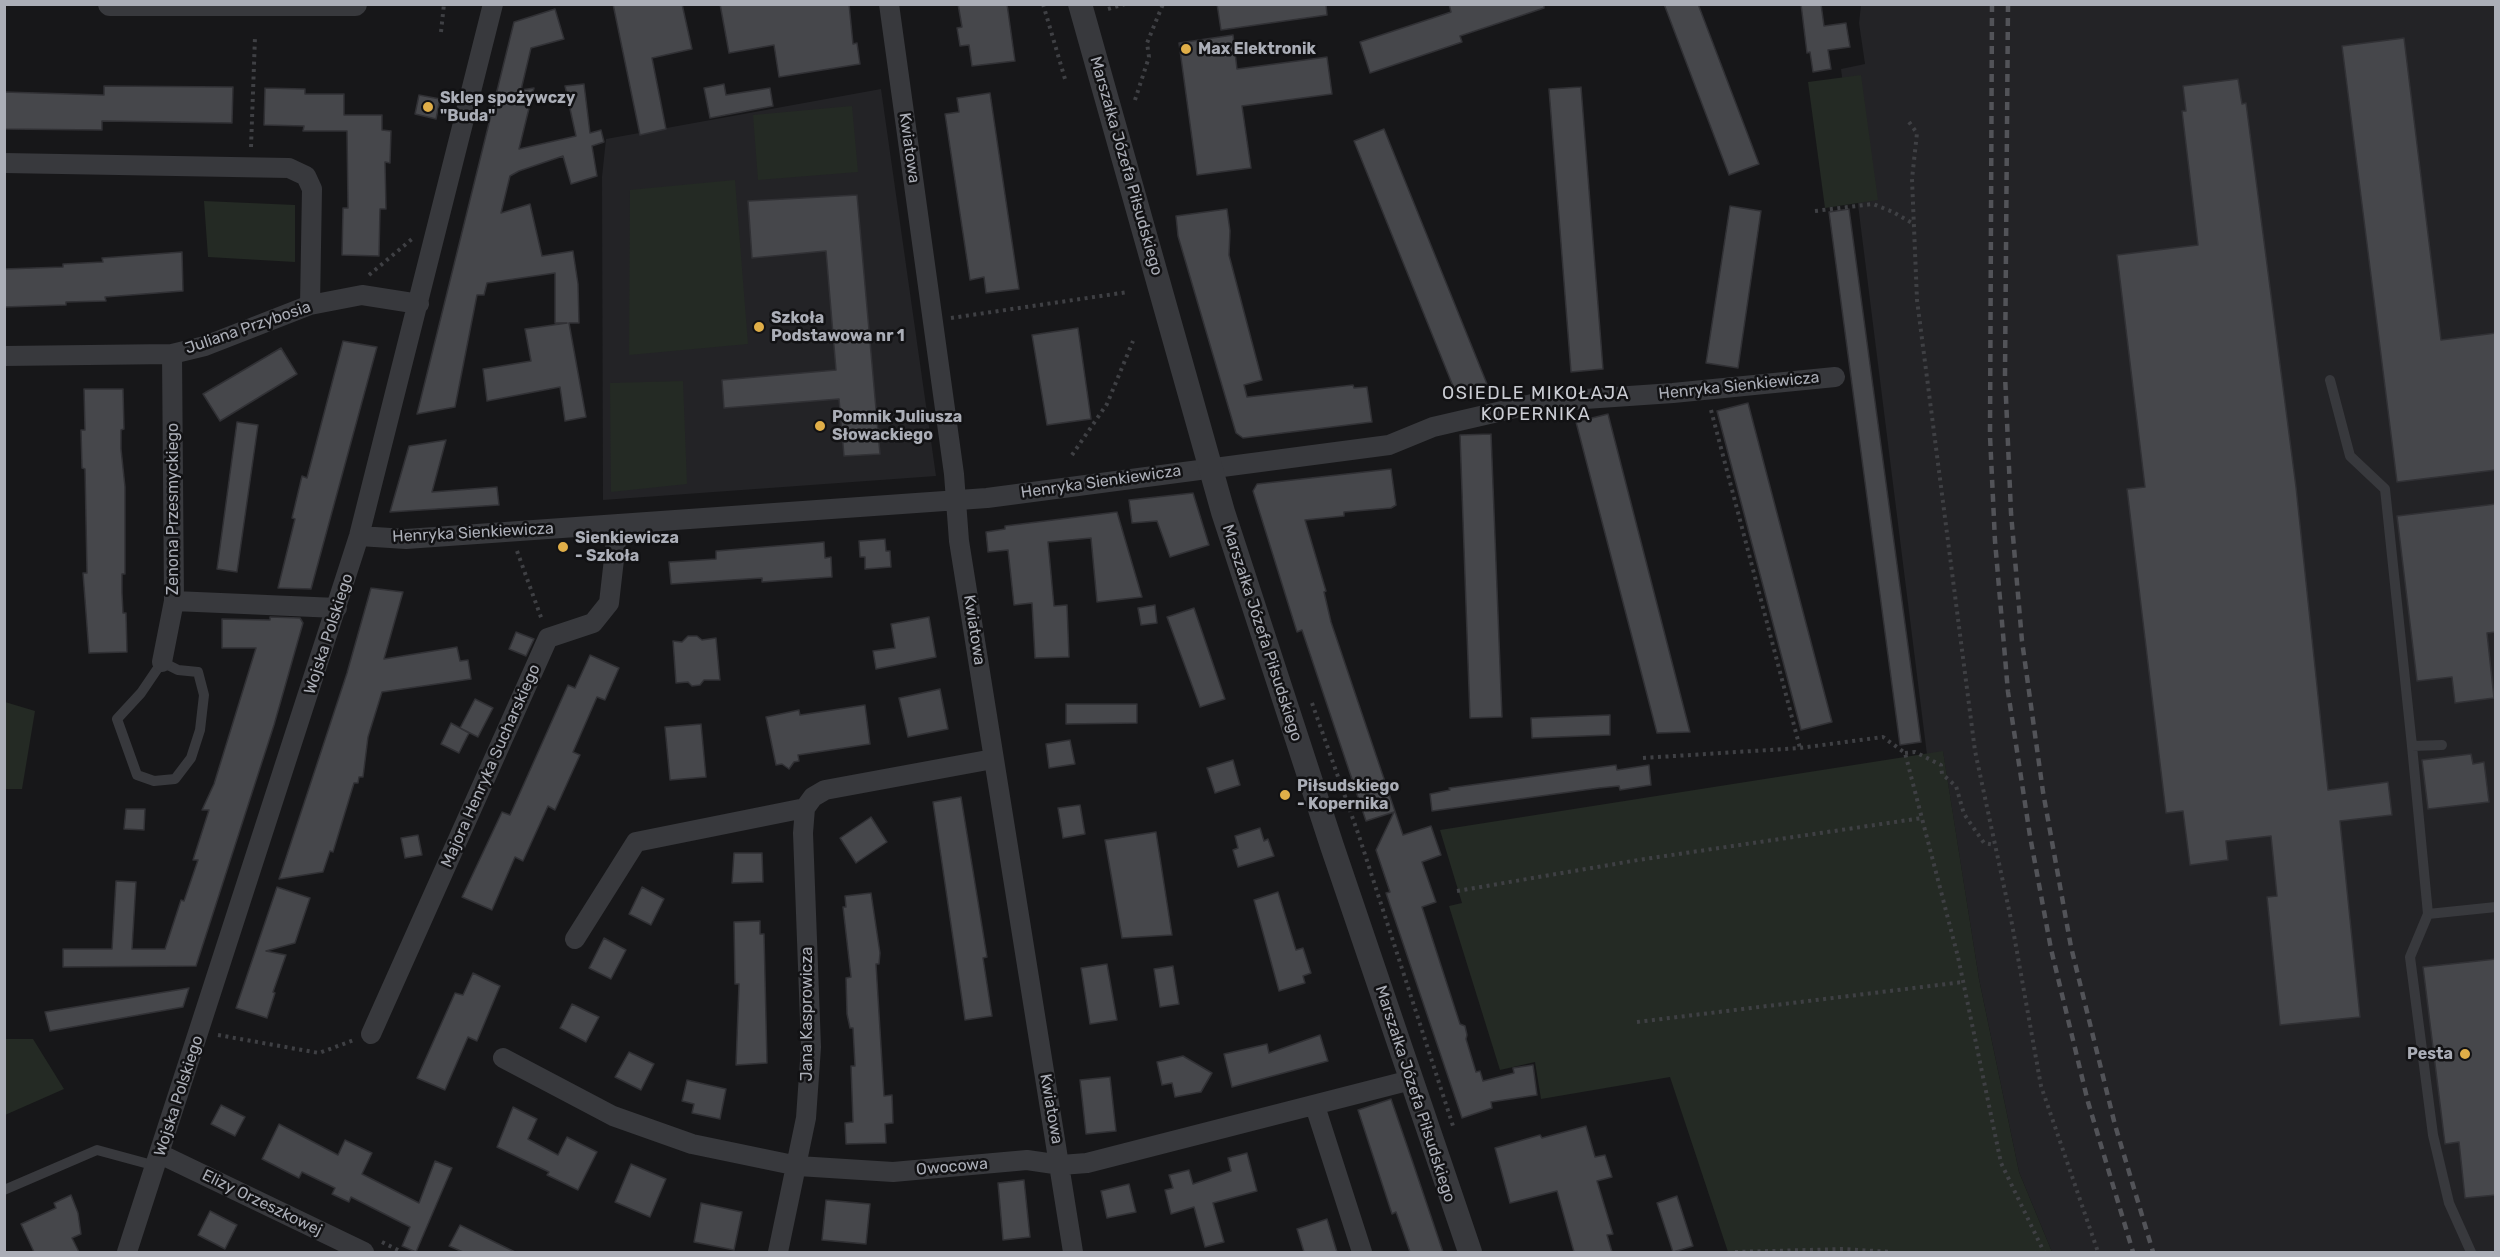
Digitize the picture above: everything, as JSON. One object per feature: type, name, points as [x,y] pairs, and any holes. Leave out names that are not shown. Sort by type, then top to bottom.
[{"type":"street","points":[[110,4],[355,4]]},
{"type":"street","name":"Wojska Polskiego","points":[[126,1252],[158,1160],[359,536],[493,4]]},
{"type":"street","name":"Kwiatowa","points":[[889,4],[957,501],[959,541],[1061,1165],[1073,1252]]},
{"type":"street","name":"Marszałka Józefa Piłsudskiego","points":[[1080,4],[1211,467],[1289,719],[1470,1252]]},
{"type":"street","points":[[4,163],[289,168],[306,176],[312,189],[310,305]]},
{"type":"street","name":"Juliana Przybosia","points":[[4,356],[172,354],[205,346],[310,305],[362,295],[418,304]]},
{"type":"street","name":"Zenona Przesmyckiego","points":[[162,662],[174,601],[172,354]]},
{"type":"street","name":"Henryka Sienkiewicza","points":[[359,536],[406,539],[957,501],[1389,445],[1433,427],[1541,402],[1706,390],[1835,376]]},
{"type":"street","points":[[548,638],[593,623],[609,603],[618,524]]},
{"type":"street","points":[[174,601],[337,608]]},
{"type":"street","name":"Majora Henryka Sucharskiego","points":[[371,1034],[548,638]]},
{"type":"street","points":[[575,939],[636,842],[805,808],[813,797],[825,790],[993,759]]},
{"type":"street","name":"Jana Kasprowicza","points":[[778,1252],[798,1166],[806,1118],[811,1047],[803,833],[805,808]]},
{"type":"street","name":"Owocowa","points":[[503,1058],[613,1116],[692,1144],[798,1166],[893,1172],[1027,1160],[1061,1165],[1087,1163],[1411,1080]]},
{"type":"street","points":[[1316,1106],[1362,1252]]},
{"type":"street","name":"Elizy Orzeszkowej","points":[[158,1160],[368,1245]]},
{"type":"lane","points":[[2330,380],[2350,456],[2385,489],[2428,914],[2410,957],[2433,1135],[2449,1203],[2470,1252]]},
{"type":"lane","points":[[162,662],[178,670],[198,672],[204,695],[201,730],[191,758],[176,779],[154,781],[137,775],[117,719],[141,693],[162,662]]},
{"type":"lane","points":[[2412,746],[2442,745]]},
{"type":"lane","points":[[2428,914],[2496,907]]},
{"type":"lane","points":[[4,1190],[96,1150],[158,1160]]},
{"type":"path","points":[[441,32],[444,4]]},
{"type":"path","points":[[1043,4],[1065,79]]},
{"type":"path","points":[[1108,9],[1125,4]]},
{"type":"path","points":[[1135,99],[1149,57],[1147,44],[1162,4]]},
{"type":"path","points":[[250,157],[255,37]]},
{"type":"path","points":[[1909,122],[1917,133],[1912,179],[1912,224],[1917,300],[1975,751],[2012,924],[2041,1086],[2098,1252]]},
{"type":"path","points":[[1815,211],[1873,204],[1893,212],[1912,224]]},
{"type":"path","points":[[366,277],[417,235]]},
{"type":"path","points":[[946,319],[1128,292]]},
{"type":"path","points":[[1072,455],[1107,404],[1133,340]]},
{"type":"path","points":[[1706,390],[1800,748]]},
{"type":"path","points":[[515,546],[548,638]]},
{"type":"path","points":[[1308,694],[1359,836],[1457,1136]]},
{"type":"path","points":[[1643,758],[1800,748],[1884,737],[1905,753],[1963,981],[2001,1162],[2044,1252]]},
{"type":"path","points":[[1905,753],[1915,752],[1941,765],[1942,774],[1956,786],[1964,814],[1984,843],[1995,845]]},
{"type":"path","points":[[1457,891],[1638,860],[1922,818]]},
{"type":"path","points":[[1637,1022],[1963,981]]},
{"type":"path","points":[[215,1045],[222,1023]]},
{"type":"path","points":[[218,1035],[319,1053],[371,1034]]},
{"type":"path","points":[[368,1245],[402,1252]]},
{"type":"path","points":[[1735,1252],[1843,1249],[1891,1252]]},
{"type":"shaded area","points":[[1861,5],[2495,5],[2495,1252],[2052,1252],[2019,1172],[1979,979],[1943,752],[1927,755],[1841,69],[1865,64],[1859,23]]},
{"type":"shaded area","points":[[1861,75],[1878,200],[1825,208],[1808,82]]},
{"type":"shaded area","name":"Szkoła Podstawowa nr 1","points":[[881,89],[936,476],[603,500],[602,177],[606,139]]},
{"type":"shaded area","points":[[852,106],[858,172],[758,180],[753,115]]},
{"type":"shaded area","points":[[735,180],[748,344],[629,355],[630,190]]},
{"type":"shaded area","points":[[204,201],[295,205],[295,262],[208,257]]},
{"type":"shaded area","points":[[683,381],[687,484],[611,492],[610,383]]},
{"type":"shaded area","points":[[5,702],[35,711],[22,789],[5,789]]},
{"type":"shaded area","points":[[1943,751],[1979,979],[2019,1172],[2052,1252],[1728,1252],[1670,1077],[1541,1099],[1535,1062],[1500,1070],[1449,906],[1462,903],[1440,830]]},
{"type":"shaded area","points":[[5,1039],[33,1039],[64,1089],[5,1115]]},
{"type":"building","points":[[613,4],[682,4],[692,49],[652,58],[666,129],[640,135]]},
{"type":"building","points":[[720,4],[849,4],[853,44],[857,43],[860,64],[779,77],[774,45],[729,53]]},
{"type":"building","points":[[958,4],[1007,4],[1015,61],[972,66],[969,45],[960,46],[957,28],[962,27]]},
{"type":"building","points":[[1217,4],[1326,4],[1327,15],[1221,30]]},
{"type":"building","points":[[1449,4],[1544,4],[1544,8],[1460,36],[1462,42],[1370,73],[1360,42],[1451,12]]},
{"type":"building","points":[[1664,4],[1698,4],[1759,164],[1729,175]]},
{"type":"building","points":[[1801,4],[1821,4],[1824,26],[1846,23],[1850,47],[1828,50],[1831,69],[1813,72],[1810,52],[1807,53]]},
{"type":"building","points":[[555,9],[564,39],[531,48],[521,90],[534,88],[519,149],[576,136],[565,86],[584,84],[590,133],[601,130],[604,142],[592,146],[597,176],[571,184],[563,156],[519,171],[510,176],[501,213],[530,204],[542,256],[573,251],[578,284],[579,323],[569,323],[586,417],[565,421],[560,387],[487,401],[483,369],[531,361],[525,329],[567,323],[555,323],[555,273],[487,283],[484,295],[477,295],[455,407],[417,414],[514,22]]},
{"type":"building","points":[[1233,35],[1237,69],[1327,57],[1332,94],[1242,106],[1251,168],[1197,175],[1179,43]]},
{"type":"building","points":[[2404,38],[2441,340],[2496,333],[2496,470],[2397,482],[2342,46]]},
{"type":"building","points":[[2238,79],[2242,104],[2246,103],[2296,487],[2328,790],[2388,782],[2392,815],[2340,821],[2360,1017],[2280,1025],[2267,897],[2277,896],[2271,836],[2226,841],[2228,860],[2190,865],[2183,811],[2166,813],[2127,489],[2145,487],[2117,255],[2198,245],[2182,111],[2186,111],[2183,86]]},
{"type":"building","points":[[724,84],[726,95],[770,88],[773,106],[710,118],[704,88]]},
{"type":"building","points":[[104,86],[233,87],[232,123],[102,121],[102,130],[4,129],[4,92],[104,95]]},
{"type":"building","points":[[1581,87],[1603,369],[1571,372],[1549,89]]},
{"type":"building","points":[[265,88],[305,89],[305,94],[344,94],[344,115],[382,115],[382,130],[391,131],[390,163],[385,162],[386,209],[380,209],[379,256],[342,255],[343,208],[348,208],[347,131],[303,131],[304,126],[264,125]]},
{"type":"building","points":[[990,93],[1019,289],[986,293],[984,277],[970,280],[945,114],[959,112],[957,98]]},
{"type":"building","name":"Sklep spożywczy \"Buda\"","points":[[419,95],[440,99],[436,119],[415,114]]},
{"type":"building","points":[[1384,129],[1487,384],[1457,396],[1354,141]]},
{"type":"building","points":[[857,195],[880,454],[844,456],[839,399],[724,408],[722,380],[836,370],[826,251],[752,258],[748,201]]},
{"type":"building","points":[[1730,206],[1761,211],[1738,368],[1706,363]]},
{"type":"building","points":[[1227,209],[1230,231],[1229,255],[1262,380],[1244,385],[1247,397],[1353,385],[1354,388],[1367,387],[1372,422],[1243,438],[1236,433],[1178,236],[1176,216]]},
{"type":"building","points":[[1849,209],[1921,742],[1900,745],[1829,212]]},
{"type":"building","points":[[182,252],[183,291],[105,297],[106,301],[66,302],[66,305],[4,307],[4,269],[63,267],[63,264],[103,262],[102,258]]},
{"type":"building","points":[[1078,328],[1091,419],[1047,425],[1032,335]]},
{"type":"building","points":[[343,341],[377,347],[311,589],[278,588],[295,519],[292,518],[302,476],[307,478]]},
{"type":"building","points":[[281,348],[297,374],[220,421],[203,394]]},
{"type":"building","points":[[84,389],[123,389],[124,429],[121,430],[121,449],[125,487],[125,574],[122,574],[122,593],[123,613],[126,613],[127,652],[89,653],[83,573],[87,573],[85,469],[82,468],[81,430],[85,430]]},
{"type":"building","points":[[1748,403],[1832,722],[1801,730],[1717,411]]},
{"type":"building","points":[[1608,414],[1690,732],[1657,733],[1576,422]]},
{"type":"building","points":[[237,422],[258,425],[237,572],[217,569]]},
{"type":"building","points":[[1491,434],[1502,717],[1470,718],[1460,435]]},
{"type":"building","points":[[446,440],[432,492],[497,487],[499,505],[390,512],[409,446]]},
{"type":"building","points":[[1391,469],[1396,505],[1391,508],[1344,512],[1344,516],[1305,520],[1326,591],[1324,592],[1331,622],[1403,835],[1431,826],[1441,855],[1422,862],[1436,902],[1422,907],[1460,1024],[1465,1026],[1466,1039],[1476,1072],[1480,1071],[1483,1081],[1514,1073],[1513,1068],[1533,1065],[1537,1095],[1491,1102],[1492,1108],[1462,1118],[1386,893],[1390,892],[1376,850],[1394,812],[1366,821],[1302,630],[1297,632],[1253,491],[1257,484]]},
{"type":"building","points":[[1193,493],[1209,545],[1170,557],[1157,521],[1132,523],[1129,500]]},
{"type":"building","points":[[2496,504],[2496,632],[2487,633],[2494,698],[2455,703],[2452,677],[2417,681],[2397,516]]},
{"type":"building","points":[[1117,512],[1142,597],[1097,602],[1091,538],[1048,542],[1054,606],[1067,605],[1069,657],[1035,658],[1032,603],[1014,605],[1008,550],[988,552],[986,532],[1005,529],[1005,526]]},
{"type":"building","points":[[885,539],[886,551],[890,551],[891,567],[865,569],[865,557],[860,557],[859,541]]},
{"type":"building","points":[[824,542],[825,558],[831,557],[832,577],[762,582],[762,578],[671,584],[669,562],[716,559],[716,551]]},
{"type":"building","points":[[371,588],[403,592],[384,659],[457,647],[460,661],[468,660],[471,679],[382,692],[368,737],[363,777],[359,777],[358,783],[354,783],[333,852],[330,851],[323,872],[279,879],[347,673]]},
{"type":"building","points":[[1155,605],[1157,623],[1141,625],[1138,608]]},
{"type":"building","points":[[1194,608],[1225,699],[1200,707],[1167,617]]},
{"type":"building","points":[[270,617],[300,618],[303,623],[274,725],[196,966],[63,967],[63,949],[112,949],[116,881],[136,882],[132,949],[165,949],[181,900],[184,901],[198,860],[193,860],[209,810],[202,810],[214,784],[256,648],[222,648],[222,619],[270,620]]},
{"type":"building","points":[[929,617],[936,657],[876,669],[873,651],[895,648],[891,624]]},
{"type":"building","points":[[516,632],[534,639],[526,656],[509,649]]},
{"type":"building","points":[[688,636],[697,636],[702,640],[716,638],[720,680],[704,680],[700,685],[692,686],[688,682],[676,683],[673,641],[682,642]]},
{"type":"building","points":[[590,655],[619,668],[605,700],[597,697],[573,752],[580,755],[555,810],[548,806],[523,861],[515,857],[492,910],[462,897],[502,812],[510,815],[568,685],[575,688]]},
{"type":"building","points":[[940,689],[948,729],[908,737],[899,698]]},
{"type":"building","points":[[475,699],[493,708],[478,737],[460,728]]},
{"type":"building","points":[[1066,704],[1137,704],[1137,723],[1066,724]]},
{"type":"building","points":[[865,705],[870,744],[798,755],[799,761],[794,762],[789,769],[782,764],[776,765],[766,717],[799,710],[800,715]]},
{"type":"building","points":[[1610,715],[1610,735],[1532,738],[1531,718]]},
{"type":"building","points":[[451,723],[469,733],[459,753],[441,744]]},
{"type":"building","points":[[701,724],[706,777],[670,780],[665,727]]},
{"type":"building","points":[[1070,740],[1075,764],[1049,768],[1046,744]]},
{"type":"building","points":[[2471,754],[2473,764],[2484,762],[2489,802],[2428,809],[2422,760]]},
{"type":"building","points":[[1233,760],[1240,785],[1215,793],[1207,768]]},
{"type":"building","points":[[1616,765],[1617,770],[1649,765],[1651,785],[1620,790],[1619,786],[1599,788],[1432,811],[1430,794],[1450,790],[1449,788]]},
{"type":"building","points":[[961,797],[987,957],[983,958],[992,1016],[965,1020],[933,802]]},
{"type":"building","points":[[1080,805],[1085,834],[1063,838],[1058,808]]},
{"type":"building","points":[[126,809],[145,809],[144,830],[124,829]]},
{"type":"building","points":[[871,817],[887,842],[856,863],[840,838]]},
{"type":"building","points":[[1260,828],[1264,841],[1268,839],[1274,856],[1238,867],[1233,850],[1238,848],[1235,836]]},
{"type":"building","points":[[1156,832],[1172,935],[1122,938],[1105,840]]},
{"type":"building","points":[[418,835],[422,855],[405,858],[401,838]]},
{"type":"building","points":[[734,853],[762,853],[763,882],[732,883]]},
{"type":"building","points":[[277,887],[310,898],[295,943],[266,951],[286,955],[267,1018],[236,1008]]},
{"type":"building","points":[[642,887],[664,899],[651,925],[629,914]]},
{"type":"building","points":[[1278,892],[1296,950],[1303,948],[1311,973],[1303,976],[1305,983],[1279,991],[1254,900]]},
{"type":"building","points":[[871,893],[880,953],[879,964],[876,964],[884,1096],[892,1095],[893,1123],[885,1124],[886,1143],[846,1144],[845,1123],[853,1122],[851,1066],[855,1066],[853,1028],[850,1028],[847,1014],[846,978],[851,977],[843,907],[846,907],[845,896]]},
{"type":"building","points":[[760,921],[760,934],[764,934],[767,1063],[736,1065],[739,984],[735,984],[734,922]]},
{"type":"building","points":[[604,938],[626,950],[611,979],[589,968]]},
{"type":"building","name":"Pesta","points":[[2496,959],[2496,1195],[2465,1198],[2459,1142],[2445,1144],[2423,967]]},
{"type":"building","points":[[1107,964],[1117,1020],[1090,1024],[1081,968]]},
{"type":"building","points":[[1173,966],[1179,1004],[1160,1007],[1154,969]]},
{"type":"building","points":[[473,973],[500,986],[477,1041],[468,1037],[445,1090],[417,1078],[455,993],[463,995]]},
{"type":"building","points":[[189,988],[183,1007],[50,1031],[45,1012]]},
{"type":"building","points":[[572,1004],[599,1017],[586,1042],[560,1028]]},
{"type":"building","points":[[1320,1035],[1328,1061],[1232,1087],[1224,1054],[1267,1044],[1269,1053]]},
{"type":"building","points":[[629,1052],[654,1064],[641,1090],[615,1077]]},
{"type":"building","points":[[1183,1056],[1212,1073],[1201,1092],[1175,1097],[1172,1083],[1162,1085],[1157,1062]]},
{"type":"building","points":[[1110,1077],[1116,1131],[1086,1134],[1080,1080]]},
{"type":"building","points":[[687,1080],[726,1089],[720,1119],[692,1113],[694,1104],[682,1101]]},
{"type":"building","points":[[1391,1099],[1443,1252],[1410,1252],[1396,1212],[1392,1214],[1358,1110]]},
{"type":"building","points":[[221,1105],[245,1117],[235,1136],[211,1124]]},
{"type":"building","points":[[513,1107],[537,1119],[528,1139],[558,1155],[567,1137],[597,1152],[578,1190],[547,1175],[549,1172],[497,1147]]},
{"type":"building","points":[[279,1124],[338,1155],[345,1140],[372,1153],[362,1174],[419,1203],[435,1161],[452,1168],[416,1252],[402,1246],[410,1227],[351,1197],[349,1202],[332,1194],[335,1188],[302,1172],[299,1178],[262,1159]]},
{"type":"building","points":[[1586,1126],[1595,1157],[1605,1155],[1612,1177],[1597,1181],[1613,1234],[1607,1235],[1612,1252],[1574,1252],[1557,1191],[1510,1203],[1495,1148],[1540,1135],[1542,1138]]},
{"type":"building","points":[[1247,1153],[1257,1191],[1213,1203],[1224,1242],[1205,1247],[1194,1207],[1171,1214],[1165,1190],[1173,1188],[1169,1175],[1189,1170],[1193,1184],[1231,1171],[1228,1158]]},
{"type":"building","points":[[631,1164],[666,1179],[650,1217],[615,1202]]},
{"type":"building","points":[[1024,1180],[1030,1237],[1003,1240],[998,1183]]},
{"type":"building","points":[[1129,1184],[1136,1212],[1107,1218],[1101,1191]]},
{"type":"building","points":[[71,1195],[78,1213],[81,1234],[72,1238],[79,1252],[34,1252],[21,1224],[56,1208],[54,1203]]},
{"type":"building","points":[[1677,1196],[1693,1246],[1673,1252],[1657,1203]]},
{"type":"building","points":[[826,1200],[870,1204],[866,1244],[822,1240]]},
{"type":"building","points":[[701,1203],[742,1212],[734,1250],[694,1242]]},
{"type":"building","points":[[210,1211],[237,1225],[225,1249],[198,1235]]},
{"type":"building","points":[[1327,1219],[1337,1252],[1304,1252],[1297,1229]]},
{"type":"building","points":[[460,1225],[515,1252],[463,1252],[449,1246]]},
{"type":"railway","points":[[1992,4],[1990,436],[1995,541],[2008,692],[2030,836],[2051,949],[2088,1102],[2133,1252]]},
{"type":"railway","points":[[2008,4],[2005,375],[2011,513],[2022,641],[2043,792],[2071,947],[2115,1125],[2153,1252]]},
{"type":"place","name":"Max Elektronik","points":[[1186,49]]},
{"type":"place","name":"Sklep spożywczy \"Buda\"","points":[[428,107]]},
{"type":"place","name":"Szkoła Podstawowa nr 1","points":[[759,327]]},
{"type":"place","name":"Pomnik Juliusza Słowackiego","points":[[820,426]]},
{"type":"place","name":"Sienkiewicza - Szkoła","points":[[563,547]]},
{"type":"place","name":"Piłsudskiego - Kopernika","points":[[1285,795]]},
{"type":"place","name":"Pesta","points":[[2465,1054]]},
{"type":"district","name":"OSIEDLE MIKOŁAJA KOPERNIKA","points":[[1536,404]]}]
